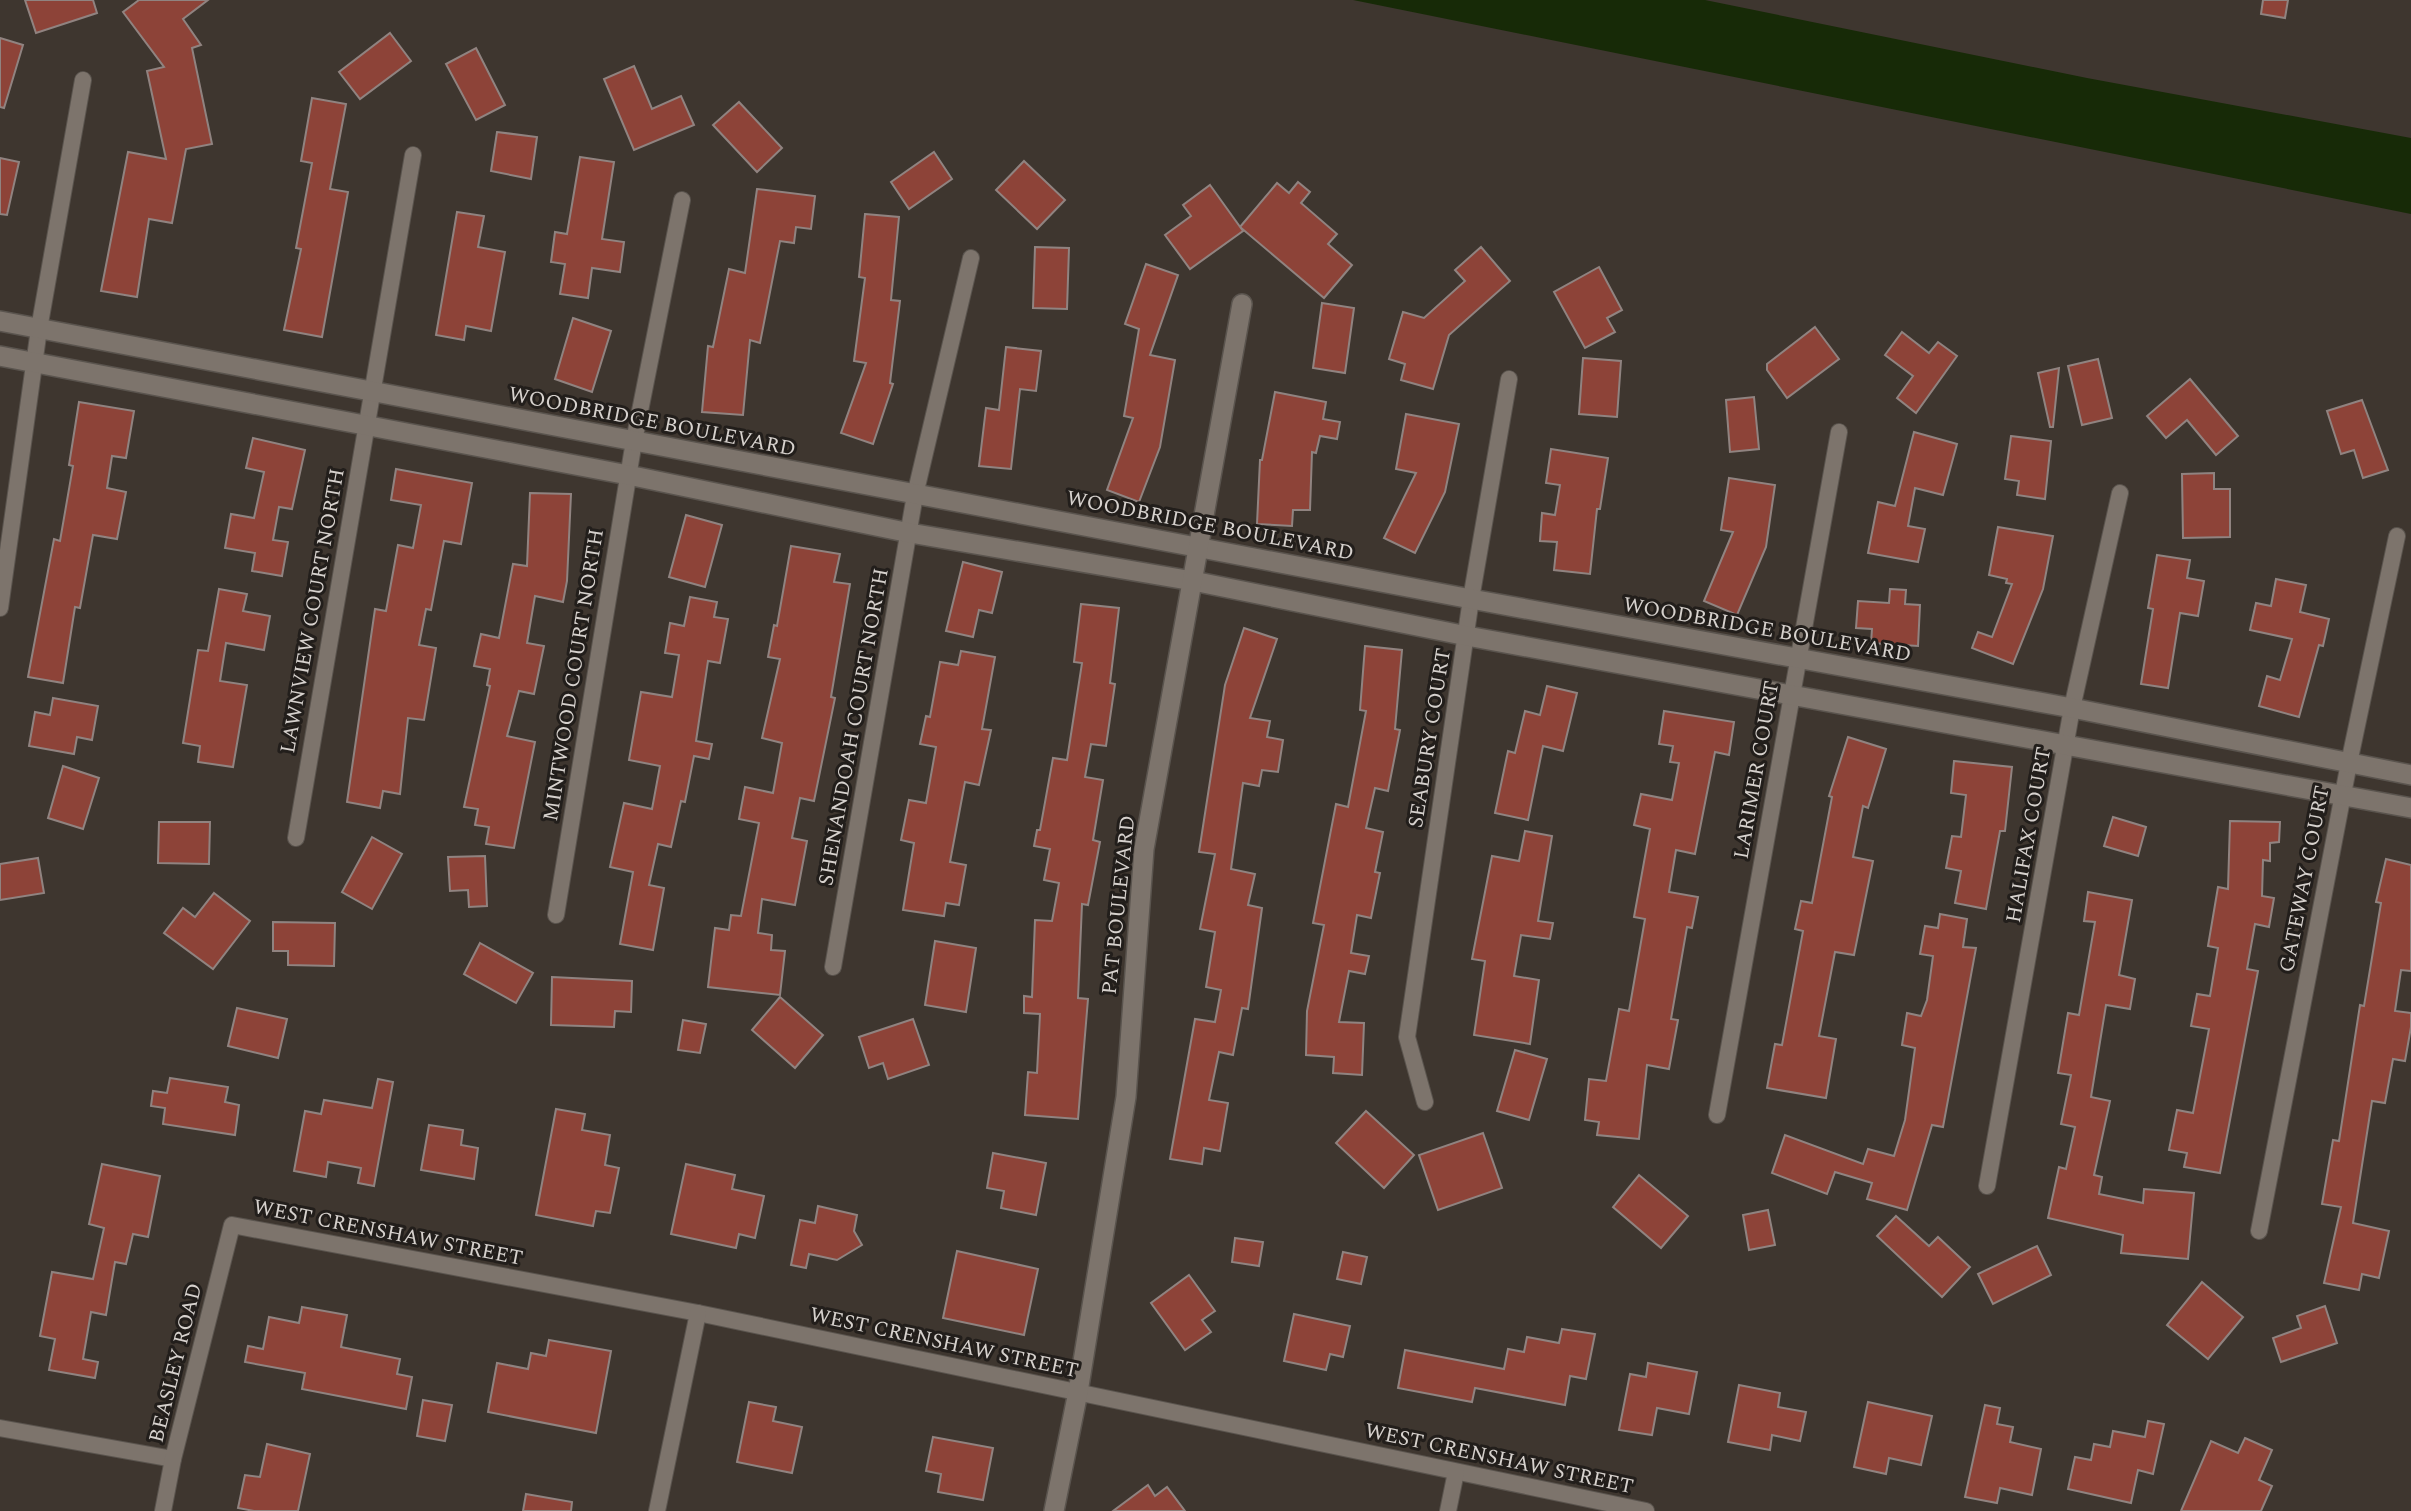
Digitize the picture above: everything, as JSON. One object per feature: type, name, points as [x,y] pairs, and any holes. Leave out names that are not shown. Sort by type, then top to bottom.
[{"type":"street","points":[[0,608],[39,328],[83,80]]},
{"type":"street","name":"LAWNVIEW COURT NORTH","points":[[296,838],[413,155]]},
{"type":"street","name":"MINTWOOD COURT NORTH","points":[[556,915],[628,475],[682,200]]},
{"type":"street","name":"SHENANDOAH COURT NORTH","points":[[833,967],[915,495],[971,258]]},
{"type":"street","name":"PAT BOULEVARD","points":[[1054,1511],[1079,1392],[1126,1097],[1144,849],[1193,581],[1196,545],[1242,304]]},
{"type":"street","name":"WOODBRIDGE BOULEVARD","points":[[0,321],[1471,599],[2072,708],[2411,775]]},
{"type":"street","points":[[0,356],[628,475],[910,533],[1193,581],[1467,636],[2411,808]]},
{"type":"street","name":"SEABURY COURT","points":[[1425,1102],[1407,1037],[1471,599],[1509,379]]},
{"type":"street","name":"LARIMER COURT","points":[[1717,1115],[1839,432]]},
{"type":"street","name":"HALIFAX COURT","points":[[1987,1186],[2072,708],[2120,493]]},
{"type":"street","name":"GATEWAY COURT","points":[[2259,1231],[2349,763],[2397,536]]},
{"type":"street","name":"WEST CRENSHAW STREET","points":[[232,1225],[698,1313],[1646,1511]]},
{"type":"street","name":"BEASLEY ROAD","points":[[163,1511],[173,1459],[232,1225]]},
{"type":"street","points":[[657,1511],[698,1313]]},
{"type":"street","points":[[0,1428],[173,1459]]},
{"type":"street","points":[[1448,1511],[1456,1472]]},
{"type":"shaded area","points":[[1353,0],[1705,0],[2087,78],[2411,138],[2411,214]]},
{"type":"building","points":[[25,0],[93,0],[97,13],[36,33]]},
{"type":"building","points":[[139,0],[208,0],[183,19],[201,45],[192,48],[212,144],[186,149],[172,223],[149,219],[137,297],[101,291],[128,152],[166,159],[147,71],[164,67],[123,12]]},
{"type":"building","points":[[2263,0],[2288,0],[2285,18],[2261,14]]},
{"type":"building","points":[[390,33],[411,61],[360,99],[339,72]]},
{"type":"building","points":[[0,38],[23,45],[4,108],[0,107]]},
{"type":"building","points":[[476,48],[505,105],[476,120],[446,64]]},
{"type":"building","points":[[634,66],[652,109],[681,96],[694,125],[634,150],[604,79]]},
{"type":"building","points":[[312,98],[346,104],[330,189],[348,192],[322,337],[284,330],[301,249],[296,248],[312,163],[301,161]]},
{"type":"building","points":[[739,102],[782,148],[757,172],[713,125]]},
{"type":"building","points":[[497,132],[537,137],[531,179],[491,171]]},
{"type":"building","points":[[934,152],[952,179],[909,209],[891,182]]},
{"type":"building","points":[[580,157],[614,162],[602,239],[624,242],[620,272],[592,268],[588,298],[560,294],[565,264],[551,262],[555,232],[567,234]]},
{"type":"building","points":[[0,158],[19,162],[7,215],[0,214]]},
{"type":"building","points":[[1024,161],[1065,200],[1037,229],[996,190]]},
{"type":"building","points":[[1298,182],[1310,192],[1301,203],[1337,234],[1328,244],[1352,265],[1324,298],[1240,227],[1277,183],[1289,193]]},
{"type":"building","points":[[1210,185],[1243,231],[1190,269],[1165,235],[1191,216],[1183,205]]},
{"type":"building","points":[[757,189],[815,196],[811,229],[796,227],[794,243],[780,241],[760,343],[750,340],[743,415],[702,412],[708,346],[713,347],[729,269],[745,273]]},
{"type":"building","points":[[457,212],[484,216],[478,247],[505,252],[491,331],[466,326],[464,340],[436,335]]},
{"type":"building","points":[[865,214],[899,217],[891,300],[900,301],[890,383],[893,384],[873,444],[841,433],[866,363],[854,361],[865,278],[859,277]]},
{"type":"building","points":[[1035,247],[1069,248],[1067,309],[1033,308]]},
{"type":"building","points":[[1481,247],[1510,281],[1449,335],[1433,389],[1401,380],[1405,364],[1389,359],[1403,312],[1424,318],[1465,281],[1455,270]]},
{"type":"building","points":[[1146,264],[1178,275],[1150,355],[1175,360],[1160,447],[1139,502],[1107,490],[1133,418],[1124,416],[1139,329],[1125,324]]},
{"type":"building","points":[[1599,267],[1622,310],[1607,318],[1615,332],[1585,348],[1554,292]]},
{"type":"building","points":[[1322,303],[1354,308],[1345,373],[1313,368]]},
{"type":"building","points":[[573,318],[611,331],[592,392],[555,379]]},
{"type":"building","points":[[1815,327],[1839,359],[1787,398],[1767,370],[1767,364]]},
{"type":"building","points":[[1902,332],[1929,353],[1938,342],[1957,356],[1916,413],[1897,398],[1913,376],[1885,355]]},
{"type":"building","points":[[1006,347],[1041,351],[1036,391],[1020,389],[1011,469],[979,466],[986,408],[999,410]]},
{"type":"building","points":[[1583,358],[1621,361],[1617,417],[1579,414]]},
{"type":"building","points":[[2098,359],[2112,418],[2082,425],[2068,366]]},
{"type":"building","points":[[2059,368],[2053,427],[2050,427],[2038,373]]},
{"type":"building","points":[[2190,379],[2238,436],[2216,455],[2187,420],[2166,438],[2147,416]]},
{"type":"building","points":[[1275,392],[1326,402],[1323,419],[1340,422],[1337,439],[1320,436],[1316,453],[1312,452],[1310,510],[1293,510],[1292,526],[1257,524],[1260,460]]},
{"type":"building","points":[[1754,397],[1759,449],[1730,452],[1726,400]]},
{"type":"building","points":[[2362,400],[2388,470],[2363,478],[2354,450],[2341,454],[2327,411]]},
{"type":"building","points":[[79,402],[134,411],[126,458],[112,456],[107,488],[126,492],[117,539],[93,535],[80,608],[75,607],[63,683],[28,677],[54,539],[60,541],[73,466],[69,465]]},
{"type":"building","points":[[1406,414],[1459,424],[1445,492],[1415,553],[1384,538],[1416,473],[1396,469]]},
{"type":"building","points":[[1914,432],[1957,444],[1943,495],[1915,488],[1908,526],[1925,529],[1918,562],[1868,553],[1878,502],[1895,506]]},
{"type":"building","points":[[2011,436],[2051,441],[2045,499],[2017,495],[2019,481],[2005,479]]},
{"type":"building","points":[[253,438],[305,450],[292,509],[279,507],[273,540],[288,542],[282,576],[252,571],[255,553],[225,548],[231,514],[254,518],[264,472],[246,468]]},
{"type":"building","points":[[1551,449],[1608,458],[1600,509],[1597,509],[1590,574],[1554,570],[1557,542],[1540,541],[1542,513],[1555,515],[1560,485],[1546,483]]},
{"type":"building","points":[[396,469],[472,483],[461,544],[444,541],[431,610],[426,609],[419,645],[436,648],[424,720],[408,718],[400,794],[383,791],[380,808],[347,802],[375,609],[386,611],[398,545],[413,548],[421,505],[391,500]]},
{"type":"building","points":[[2214,473],[2214,489],[2230,489],[2230,537],[2183,538],[2182,474]]},
{"type":"building","points":[[1729,478],[1775,485],[1766,547],[1737,615],[1704,601],[1733,532],[1721,530]]},
{"type":"building","points":[[530,493],[571,494],[567,581],[563,602],[535,596],[527,643],[544,646],[534,694],[519,691],[507,736],[535,742],[514,848],[486,844],[489,827],[475,825],[478,809],[464,807],[490,686],[487,685],[490,669],[474,666],[481,634],[499,638],[513,564],[527,566]]},
{"type":"building","points":[[686,515],[722,525],[705,587],[669,577]]},
{"type":"building","points":[[1998,527],[2053,536],[2043,589],[2013,664],[1972,648],[1978,632],[1992,637],[2012,584],[2006,583],[2007,579],[1989,575]]},
{"type":"building","points":[[791,546],[840,554],[834,582],[850,584],[831,697],[835,698],[814,801],[800,798],[792,838],[807,841],[795,905],[762,899],[758,933],[772,935],[771,950],[785,951],[780,995],[708,987],[715,928],[729,930],[731,915],[741,916],[759,823],[739,819],[745,787],[773,793],[782,743],[762,738],[780,659],[768,657],[774,625],[777,626]]},
{"type":"building","points":[[2157,555],[2190,560],[2187,578],[2204,581],[2198,616],[2180,613],[2168,688],[2141,684],[2153,609],[2148,608]]},
{"type":"building","points":[[963,562],[1002,572],[992,613],[979,610],[973,637],[946,631]]},
{"type":"building","points":[[2276,579],[2306,585],[2300,612],[2329,619],[2323,646],[2319,645],[2299,717],[2259,706],[2267,676],[2280,680],[2292,639],[2250,630],[2256,603],[2271,606]]},
{"type":"building","points":[[219,589],[247,594],[243,611],[270,616],[264,650],[226,643],[220,681],[247,685],[233,767],[198,762],[200,746],[183,743],[198,650],[208,651]]},
{"type":"building","points":[[1890,589],[1906,590],[1905,604],[1920,605],[1918,646],[1871,643],[1872,629],[1856,628],[1858,601],[1889,603]]},
{"type":"building","points":[[690,597],[717,602],[714,617],[728,619],[720,663],[708,661],[696,741],[712,744],[709,759],[694,756],[685,802],[681,801],[671,847],[658,844],[649,885],[664,888],[653,950],[620,944],[633,872],[610,867],[624,803],[652,809],[660,766],[629,760],[641,692],[672,697],[679,655],[665,653],[670,623],[684,626]]},
{"type":"building","points":[[1081,604],[1119,608],[1110,683],[1115,684],[1106,746],[1091,744],[1085,777],[1103,780],[1093,840],[1100,842],[1088,905],[1082,904],[1078,998],[1088,999],[1078,1119],[1025,1115],[1028,1072],[1037,1073],[1040,1014],[1024,1013],[1024,996],[1032,997],[1035,920],[1052,921],[1059,883],[1044,880],[1050,849],[1034,846],[1037,830],[1040,830],[1053,758],[1067,760],[1082,663],[1074,662]]},
{"type":"building","points":[[1244,628],[1277,639],[1250,718],[1270,721],[1267,737],[1283,740],[1278,772],[1262,770],[1259,786],[1243,783],[1231,869],[1255,874],[1248,905],[1262,908],[1248,1009],[1242,1008],[1233,1055],[1219,1052],[1209,1100],[1228,1103],[1220,1151],[1204,1148],[1202,1164],[1170,1159],[1195,1019],[1215,1022],[1221,990],[1206,987],[1215,932],[1200,929],[1215,854],[1199,852],[1225,685]]},
{"type":"building","points":[[1365,646],[1402,650],[1395,729],[1400,730],[1388,791],[1375,788],[1366,828],[1383,832],[1375,872],[1380,873],[1371,918],[1357,915],[1351,953],[1369,956],[1365,974],[1349,971],[1339,1022],[1364,1023],[1362,1075],[1333,1073],[1334,1057],[1306,1055],[1307,1011],[1324,925],[1313,923],[1336,804],[1348,807],[1366,711],[1360,710]]},
{"type":"building","points":[[961,651],[995,657],[982,729],[991,730],[979,785],[965,782],[950,862],[966,865],[959,905],[946,903],[944,916],[903,910],[914,843],[901,840],[909,800],[926,803],[936,747],[920,744],[926,716],[930,717],[940,662],[958,665]]},
{"type":"building","points":[[1547,686],[1577,693],[1563,751],[1543,746],[1528,820],[1495,813],[1508,751],[1515,753],[1525,711],[1540,715]]},
{"type":"building","points":[[53,698],[98,706],[92,740],[77,737],[74,754],[29,746],[35,712],[50,715]]},
{"type":"building","points":[[1664,711],[1734,722],[1729,755],[1715,752],[1695,854],[1676,850],[1669,892],[1698,897],[1692,928],[1687,927],[1671,1019],[1678,1020],[1669,1069],[1647,1065],[1639,1139],[1597,1135],[1599,1122],[1585,1120],[1589,1079],[1606,1081],[1619,1009],[1629,1011],[1645,919],[1634,917],[1650,829],[1634,825],[1641,794],[1672,800],[1679,763],[1670,762],[1673,746],[1659,744]]},
{"type":"building","points":[[1848,737],[1886,749],[1868,808],[1863,806],[1853,857],[1873,861],[1854,955],[1835,952],[1819,1036],[1836,1039],[1826,1098],[1767,1088],[1775,1044],[1782,1045],[1803,931],[1795,929],[1801,901],[1812,903],[1832,797],[1829,796]]},
{"type":"building","points":[[1954,761],[2012,767],[2005,831],[2000,831],[1986,909],[1955,903],[1961,871],[1946,868],[1952,836],[1961,837],[1966,795],[1951,793]]},
{"type":"building","points":[[63,766],[99,778],[83,829],[48,818]]},
{"type":"building","points":[[2113,817],[2146,827],[2138,856],[2104,846]]},
{"type":"building","points":[[2230,821],[2280,822],[2279,842],[2270,843],[2270,861],[2263,860],[2262,896],[2274,898],[2269,927],[2255,924],[2247,969],[2258,971],[2220,1173],[2184,1167],[2187,1153],[2169,1150],[2177,1110],[2193,1113],[2209,1029],[2191,1026],[2197,994],[2210,996],[2218,948],[2208,946],[2218,887],[2228,889]]},
{"type":"building","points":[[159,822],[210,822],[209,864],[158,863]]},
{"type":"building","points":[[1525,831],[1552,836],[1538,921],[1553,923],[1550,939],[1521,935],[1514,976],[1539,980],[1530,1044],[1474,1035],[1485,961],[1472,959],[1492,856],[1519,861]]},
{"type":"building","points":[[372,837],[402,854],[372,909],[342,892]]},
{"type":"building","points":[[485,856],[487,906],[469,907],[468,890],[450,891],[448,857]]},
{"type":"building","points":[[38,858],[44,893],[0,900],[0,864]]},
{"type":"building","points":[[2386,859],[2411,865],[2411,971],[2401,970],[2395,1011],[2411,1013],[2411,1027],[2405,1061],[2393,1059],[2385,1103],[2372,1101],[2353,1223],[2389,1231],[2379,1278],[2362,1274],[2359,1290],[2324,1283],[2341,1207],[2322,1204],[2333,1140],[2339,1141],[2360,1005],[2364,1006],[2381,903],[2376,902]]},
{"type":"building","points":[[2088,892],[2132,900],[2119,975],[2135,979],[2130,1009],[2106,1005],[2091,1097],[2110,1101],[2094,1175],[2102,1177],[2099,1194],[2143,1203],[2144,1189],[2194,1193],[2188,1259],[2121,1253],[2123,1235],[2048,1218],[2059,1167],[2066,1169],[2075,1127],[2061,1124],[2071,1075],[2058,1073],[2068,1013],[2079,1015],[2095,922],[2084,921]]},
{"type":"building","points":[[214,893],[250,921],[213,969],[164,933],[183,908],[195,917]]},
{"type":"building","points":[[1940,914],[1967,919],[1963,947],[1976,948],[1943,1127],[1932,1125],[1907,1210],[1867,1199],[1872,1183],[1835,1172],[1827,1194],[1772,1173],[1785,1135],[1863,1164],[1868,1149],[1894,1156],[1905,1120],[1915,1048],[1902,1045],[1907,1013],[1921,1016],[1927,1000],[1933,956],[1920,954],[1925,926],[1938,928]]},
{"type":"building","points":[[273,922],[335,923],[334,966],[288,965],[288,951],[273,951]]},
{"type":"building","points":[[935,941],[976,948],[966,1012],[925,1005]]},
{"type":"building","points":[[480,943],[533,973],[516,1003],[464,974]]},
{"type":"building","points":[[552,977],[632,981],[631,1012],[615,1011],[614,1027],[551,1025]]},
{"type":"building","points":[[780,997],[823,1035],[795,1068],[752,1030]]},
{"type":"building","points":[[237,1008],[287,1019],[278,1058],[228,1046]]},
{"type":"building","points":[[913,1019],[929,1065],[888,1079],[883,1063],[869,1068],[859,1037]]},
{"type":"building","points":[[683,1020],[706,1024],[700,1053],[678,1050]]},
{"type":"building","points":[[1515,1050],[1547,1059],[1529,1120],[1497,1111]]},
{"type":"building","points":[[170,1078],[228,1087],[225,1102],[239,1105],[235,1135],[163,1124],[165,1108],[151,1106],[153,1091],[167,1093]]},
{"type":"building","points":[[378,1079],[393,1082],[374,1186],[358,1183],[361,1168],[328,1162],[326,1177],[294,1171],[305,1111],[321,1114],[324,1100],[372,1108]]},
{"type":"building","points":[[556,1109],[585,1114],[582,1130],[610,1135],[605,1165],[619,1168],[610,1213],[596,1211],[593,1226],[536,1215]]},
{"type":"building","points":[[1366,1111],[1414,1155],[1384,1188],[1336,1143]]},
{"type":"building","points":[[429,1125],[463,1130],[461,1145],[478,1148],[474,1179],[421,1170]]},
{"type":"building","points":[[1483,1133],[1502,1188],[1438,1210],[1419,1155]]},
{"type":"building","points":[[993,1153],[1046,1163],[1036,1215],[1001,1208],[1004,1191],[987,1188]]},
{"type":"building","points":[[102,1164],[160,1176],[148,1237],[133,1234],[126,1264],[115,1262],[106,1315],[91,1312],[83,1359],[98,1362],[95,1378],[49,1370],[55,1339],[40,1336],[52,1272],[93,1279],[104,1228],[89,1224]]},
{"type":"building","points":[[686,1164],[735,1175],[732,1189],[764,1196],[755,1238],[739,1234],[736,1248],[671,1234]]},
{"type":"building","points":[[1639,1175],[1688,1216],[1661,1248],[1613,1207]]},
{"type":"building","points":[[818,1206],[857,1215],[854,1231],[862,1245],[837,1260],[809,1254],[806,1268],[791,1265],[800,1220],[815,1223]]},
{"type":"building","points":[[1768,1210],[1775,1245],[1749,1250],[1743,1215]]},
{"type":"building","points":[[1896,1216],[1929,1246],[1938,1237],[1970,1267],[1942,1297],[1877,1236]]},
{"type":"building","points":[[1235,1238],[1263,1242],[1259,1266],[1232,1262]]},
{"type":"building","points":[[2037,1246],[2051,1275],[1993,1304],[1978,1274]]},
{"type":"building","points":[[957,1251],[1038,1269],[1024,1335],[943,1318]]},
{"type":"building","points":[[1343,1252],[1367,1257],[1361,1284],[1337,1279]]},
{"type":"building","points":[[1189,1275],[1215,1311],[1202,1320],[1211,1332],[1185,1350],[1151,1303]]},
{"type":"building","points":[[2202,1282],[2243,1317],[2208,1359],[2167,1325]]},
{"type":"building","points":[[2325,1306],[2337,1343],[2281,1362],[2273,1338],[2301,1328],[2297,1316]]},
{"type":"building","points":[[302,1307],[347,1315],[341,1347],[400,1359],[397,1374],[412,1377],[406,1409],[302,1389],[305,1373],[245,1362],[248,1346],[263,1349],[269,1317],[299,1323]]},
{"type":"building","points":[[1294,1314],[1350,1326],[1343,1357],[1330,1354],[1326,1370],[1284,1361]]},
{"type":"building","points":[[1562,1329],[1595,1334],[1586,1379],[1570,1376],[1565,1405],[1475,1388],[1472,1402],[1398,1388],[1405,1350],[1504,1369],[1508,1349],[1524,1352],[1527,1337],[1559,1343]]},
{"type":"building","points":[[549,1340],[611,1351],[596,1433],[488,1412],[497,1363],[528,1369],[531,1353],[546,1356]]},
{"type":"building","points":[[1648,1363],[1697,1372],[1689,1414],[1657,1408],[1652,1435],[1619,1430],[1630,1374],[1646,1377]]},
{"type":"building","points":[[1739,1385],[1780,1393],[1778,1407],[1806,1412],[1800,1441],[1772,1435],[1770,1450],[1728,1442]]},
{"type":"building","points":[[423,1400],[452,1405],[445,1441],[417,1436]]},
{"type":"building","points":[[749,1402],[776,1407],[773,1421],[802,1427],[792,1473],[737,1462]]},
{"type":"building","points":[[1868,1402],[1932,1416],[1921,1465],[1889,1458],[1886,1474],[1854,1467]]},
{"type":"building","points":[[1985,1405],[2000,1408],[1997,1424],[2013,1427],[2010,1442],[2041,1449],[2032,1495],[2000,1488],[1997,1503],[1965,1497]]},
{"type":"building","points":[[2148,1421],[2164,1424],[2153,1474],[2138,1470],[2131,1503],[2068,1489],[2075,1457],[2091,1460],[2094,1444],[2110,1447],[2113,1431],[2145,1437]]},
{"type":"building","points":[[933,1437],[993,1448],[983,1500],[938,1492],[941,1474],[926,1471]]},
{"type":"building","points":[[2245,1438],[2272,1450],[2259,1480],[2272,1486],[2261,1511],[2181,1511],[2211,1441],[2238,1453]]},
{"type":"building","points":[[267,1444],[310,1454],[298,1511],[254,1511],[238,1508],[245,1475],[260,1477]]},
{"type":"building","points":[[1148,1485],[1155,1496],[1167,1487],[1185,1511],[1113,1511]]},
{"type":"building","points":[[526,1494],[572,1502],[571,1511],[523,1511]]}]
